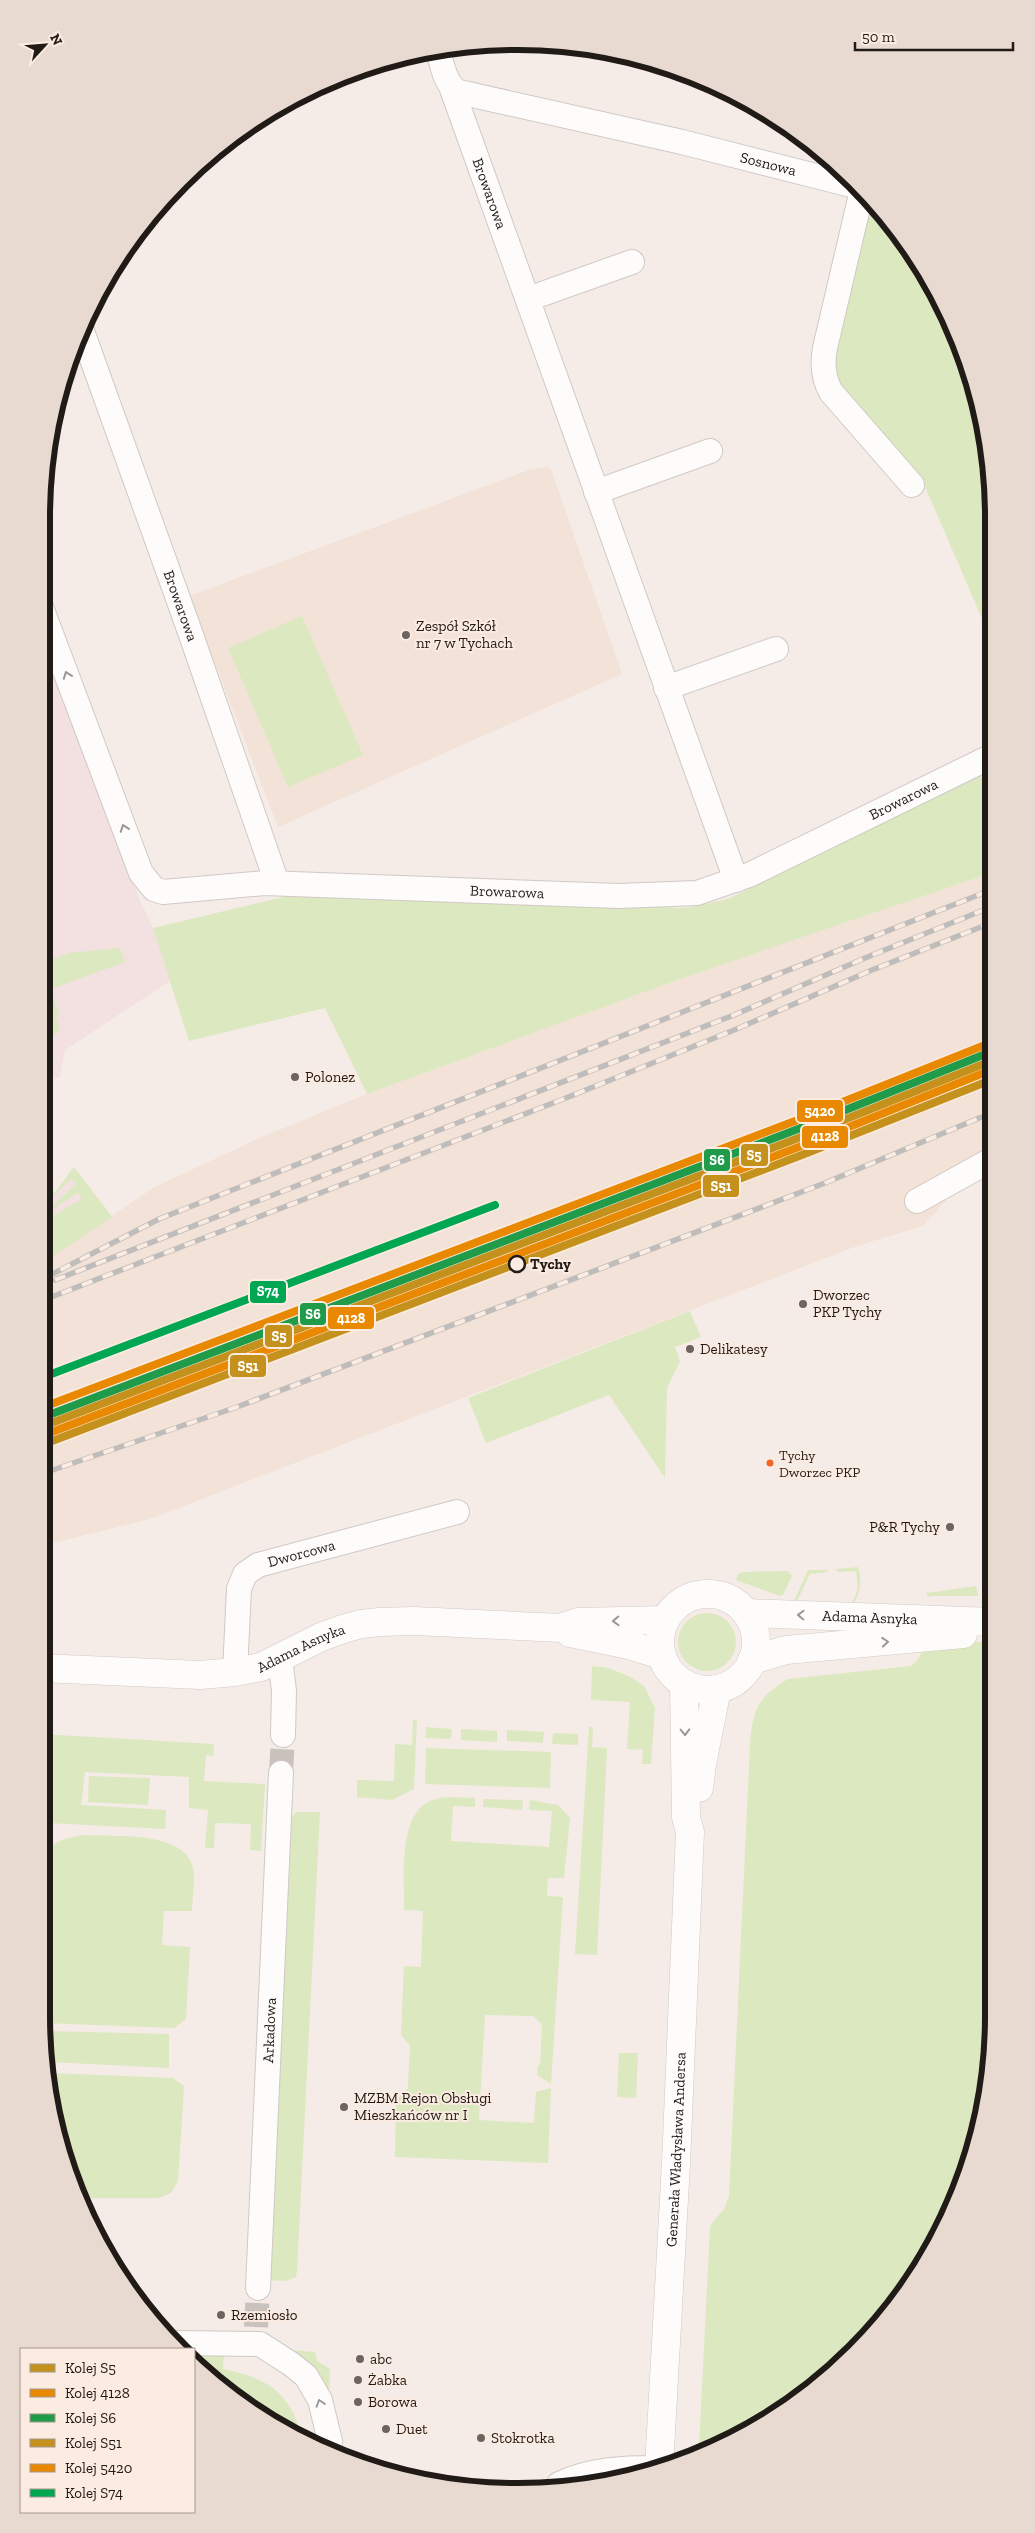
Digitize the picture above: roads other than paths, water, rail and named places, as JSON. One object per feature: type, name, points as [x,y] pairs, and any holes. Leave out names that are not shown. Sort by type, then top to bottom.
[{"type":"street","points":[[440,57],[452,89]]},
{"type":"street","name":"Sosnowa","points":[[452,89],[692,144],[842,182]]},
{"type":"street","name":"Browarowa","points":[[452,89],[736,880]]},
{"type":"street","name":"Sosnowa","points":[[860,199],[822,362],[824,374],[831,392],[912,484]]},
{"type":"street","points":[[528,299],[632,262]]},
{"type":"street","name":"Browarowa","points":[[85,341],[190,632],[277,883]]},
{"type":"street","points":[[596,492],[710,451]]},
{"type":"street","name":"Browarowa","points":[[50,631],[141,873],[154,889],[163,892],[244,883],[277,883],[619,896],[697,893],[736,880],[985,759]]},
{"type":"street","points":[[666,688],[776,649]]},
{"type":"street","points":[[917,1201],[985,1164]]},
{"type":"street","name":"Dworcowa","points":[[235,1672],[239,1589],[245,1574],[258,1565],[457,1512]]},
{"type":"street","points":[[699,1594],[717,1594],[734,1601],[746,1613],[754,1628],[756,1644],[752,1660],[738,1678],[717,1689],[700,1689],[684,1683],[674,1676],[662,1656],[660,1637],[674,1610],[699,1594]]},
{"type":"street","name":"Adama Asnyka","points":[[50,1668],[200,1674],[235,1672],[261,1667],[321,1637],[361,1624],[414,1621],[560,1628],[578,1622],[674,1610]]},
{"type":"street","name":"Adama Asnyka","points":[[746,1613],[985,1622]]},
{"type":"street","name":"Adama Asnyka","points":[[560,1628],[577,1636],[629,1645],[662,1656]]},
{"type":"street","name":"Adama Asnyka","points":[[752,1660],[786,1650],[985,1631]]},
{"type":"street","points":[[280,1658],[284,1691],[282,1735]]},
{"type":"street","name":"Generała Władysława Andersa","points":[[658,2461],[676,2163],[690,1832],[686,1816],[684,1683]]},
{"type":"street","name":"Generała Władysława Andersa","points":[[690,1832],[696,1817],[702,1764],[717,1689]]},
{"type":"street","name":"Arkadowa","points":[[258,2288],[281,1773]]},
{"type":"street","points":[[183,2342],[256,2335],[260,2344],[292,2364],[306,2376],[320,2400],[330,2443]]},
{"type":"street","points":[[567,2480],[596,2471],[628,2469]]},
{"type":"tunnel","points":[[281,1773],[283,1735]]},
{"type":"tunnel","points":[[256,2327],[258,2288]]},
{"type":"railway","points":[[50,1275],[159,1219],[985,892]]},
{"type":"railway","points":[[55,1280],[734,1015],[865,958],[985,909]]},
{"type":"railway","points":[[50,1298],[566,1098],[739,1028],[872,970],[985,925]]},
{"type":"railway","points":[[50,1408],[801,1122],[985,1044]]},
{"type":"railway","points":[[50,1471],[237,1407],[825,1183],[985,1116]]},
{"type":"rail line","name":"5420","points":[[50,1405],[795,1121],[985,1045]]},
{"type":"rail line","name":"S6","points":[[50,1415],[798,1129],[985,1054]]},
{"type":"rail line","name":"S5","points":[[50,1424],[801,1137],[985,1063]]},
{"type":"rail line","name":"4128","points":[[50,1433],[804,1145],[985,1072]]},
{"type":"rail line","name":"S51","points":[[50,1442],[807,1153],[985,1082]]},
{"type":"rail line","name":"S74","points":[[50,1375],[495,1205]]},
{"type":"place","name":"Zespół Szkół nr 7 w Tychach","points":[[406,635]]},
{"type":"place","name":"Polonez","points":[[295,1077]]},
{"type":"place","name":"Tychy","points":[[517,1264]]},
{"type":"place","name":"Dworzec PKP Tychy","points":[[803,1304]]},
{"type":"place","name":"Delikatesy","points":[[690,1349]]},
{"type":"place","name":"Tychy Dworzec PKP","points":[[770,1463]]},
{"type":"place","name":"P&R Tychy","points":[[950,1527]]},
{"type":"place","name":"MZBM Rejon Obsługi Mieszkańców nr I","points":[[344,2107]]},
{"type":"place","name":"Rzemiosło","points":[[221,2315]]},
{"type":"place","name":"abc","points":[[360,2359]]},
{"type":"place","name":"Żabka","points":[[358,2380]]},
{"type":"place","name":"Borowa","points":[[358,2402]]},
{"type":"place","name":"Duet","points":[[386,2429]]},
{"type":"place","name":"Stokrotka","points":[[481,2438]]}]
